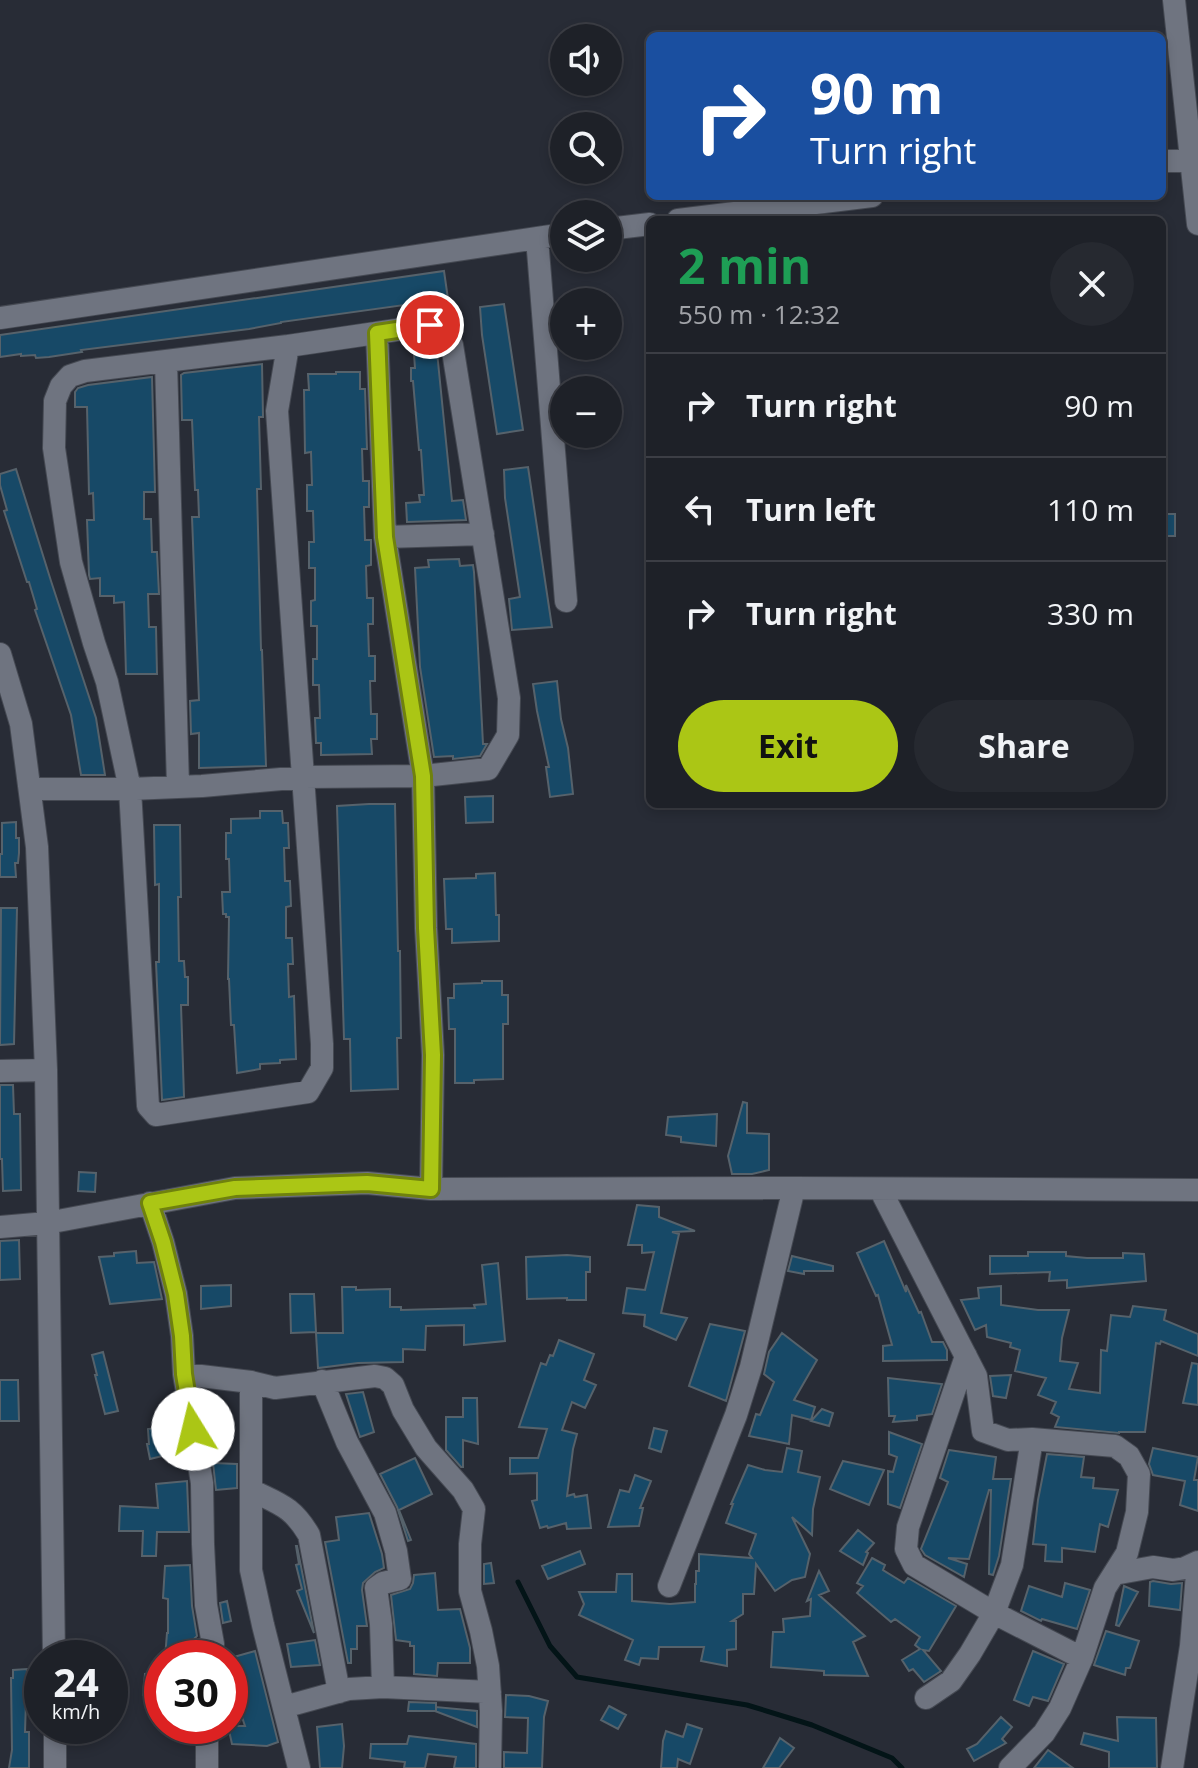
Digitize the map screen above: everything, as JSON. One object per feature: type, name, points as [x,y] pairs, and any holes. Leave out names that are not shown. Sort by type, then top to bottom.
[{"type":"street","points":[[1174,0],[1198,224]]},
{"type":"street","points":[[1166,161],[1190,161]]},
{"type":"street","points":[[710,216],[840,200]]},
{"type":"street","points":[[622,227],[646,224]]},
{"type":"street","points":[[0,318],[550,236]]},
{"type":"street","points":[[537,238],[566,601]]},
{"type":"street","points":[[30,789],[130,789],[304,777],[423,776],[488,769],[508,735],[509,698],[452,345],[441,330],[430,325],[85,371],[70,376],[61,386],[55,401],[54,448],[71,562],[107,682],[130,789],[148,1106],[156,1115],[308,1092],[322,1068],[304,777],[277,411],[288,346]]},
{"type":"street","points":[[377,333],[385,537],[423,776],[426,928],[433,1055],[431,1189]]},
{"type":"street","points":[[166,362],[178,786]]},
{"type":"street","points":[[385,537],[483,534]]},
{"type":"street","points":[[0,654],[21,724],[37,847],[46,1070],[54,1640]]},
{"type":"street","points":[[0,1071],[46,1070]]},
{"type":"street","points":[[0,1227],[47,1223],[235,1188],[367,1183],[431,1189],[1198,1190]]},
{"type":"street","points":[[669,1586],[748,1379],[794,1188]]},
{"type":"street","points":[[880,1189],[976,1376],[983,1431],[1008,1440],[1115,1446],[1129,1456],[1139,1474],[1137,1512],[1127,1553],[1105,1588],[1082,1658],[1060,1708],[1044,1733],[1010,1768]]},
{"type":"street","points":[[150,1203],[176,1294],[182,1336],[184,1374],[202,1483],[206,1605],[212,1640]]},
{"type":"street","points":[[966,1356],[908,1527],[906,1549],[914,1565],[994,1613],[1082,1658]]},
{"type":"street","points":[[184,1374],[275,1388],[375,1376],[385,1378],[393,1385],[403,1410],[426,1448],[463,1490],[474,1509],[470,1591],[488,1666],[492,1745],[490,1768]]},
{"type":"street","points":[[322,1381],[347,1442],[385,1513],[396,1551],[400,1579],[376,1588],[381,1624],[383,1687]]},
{"type":"street","points":[[251,1382],[251,1570],[299,1768]]},
{"type":"street","points":[[926,1698],[951,1681],[994,1613],[1012,1565],[1032,1439]]},
{"type":"street","points":[[251,1490],[291,1510],[309,1535],[339,1692]]},
{"type":"street","points":[[1114,1574],[1153,1567],[1173,1570],[1198,1562],[1191,1646],[1172,1768]]},
{"type":"street","points":[[284,1707],[349,1689],[383,1687],[490,1692]]},
{"type":"street","points":[[55,1744],[55,1768]]},
{"type":"street","points":[[207,1744],[207,1768]]},
{"type":"building","points":[[444,271],[448,299],[49,357],[21,354],[0,357],[0,335]]},
{"type":"building","points":[[504,304],[523,430],[497,434],[480,307]]},
{"type":"building","points":[[437,352],[452,501],[463,500],[466,520],[407,522],[406,503],[420,502],[419,495],[424,495],[411,368],[415,368],[414,354]]},
{"type":"building","points":[[262,364],[263,417],[259,417],[261,489],[257,489],[266,766],[199,768],[199,733],[191,734],[190,701],[199,700],[192,517],[199,517],[198,490],[195,490],[192,420],[182,420],[181,375]]},
{"type":"building","points":[[360,372],[360,389],[365,389],[367,449],[362,449],[363,481],[369,481],[369,507],[364,507],[365,540],[371,540],[371,565],[366,566],[367,598],[373,598],[373,624],[368,624],[369,656],[375,656],[375,681],[370,681],[371,714],[377,714],[377,739],[371,739],[372,754],[321,755],[321,743],[316,743],[315,718],[320,718],[319,685],[313,685],[317,626],[311,626],[315,568],[309,568],[309,542],[314,542],[313,511],[307,511],[307,485],[312,485],[311,452],[305,453],[304,390],[309,390],[308,374]]},
{"type":"building","points":[[152,377],[155,492],[144,492],[144,519],[151,519],[152,552],[157,552],[159,594],[148,594],[149,627],[156,627],[157,674],[126,674],[124,602],[114,603],[114,596],[100,596],[100,578],[90,579],[89,575],[87,520],[94,520],[93,493],[89,494],[87,407],[75,407],[75,392],[88,385]]},
{"type":"building","points":[[528,467],[552,627],[512,630],[509,599],[520,597],[505,498],[504,470]]},
{"type":"building","points":[[16,469],[96,718],[105,775],[81,775],[71,715],[4,511],[7,510],[0,474]]},
{"type":"building","points":[[1166,514],[1175,514],[1175,536],[1166,536]]},
{"type":"building","points":[[459,559],[460,566],[473,565],[483,744],[487,744],[480,756],[453,759],[453,756],[434,757],[420,667],[415,568],[429,567],[428,560]]},
{"type":"building","points":[[557,681],[573,794],[550,797],[546,767],[549,767],[533,684]]},
{"type":"building","points":[[493,796],[493,822],[466,823],[465,797]]},
{"type":"building","points":[[395,804],[401,1038],[397,1038],[398,1089],[351,1091],[350,1039],[344,1039],[337,806]]},
{"type":"building","points":[[260,811],[282,811],[283,823],[288,823],[289,848],[284,848],[285,881],[290,881],[291,906],[286,907],[286,938],[292,938],[293,964],[288,964],[289,997],[294,996],[296,1059],[260,1064],[260,1069],[237,1073],[228,979],[229,917],[223,914],[222,892],[230,892],[226,833],[231,833],[231,819],[260,818]]},
{"type":"building","points":[[16,822],[19,853],[18,863],[15,863],[16,877],[0,877],[2,823]]},
{"type":"building","points":[[154,825],[180,825],[179,961],[184,961],[185,977],[188,977],[188,1005],[181,1005],[184,1097],[162,1100],[156,962],[159,962],[159,884],[155,885]]},
{"type":"building","points":[[495,873],[499,941],[452,943],[452,929],[446,929],[444,879],[476,878],[476,874]]},
{"type":"building","points":[[1,908],[17,908],[14,1044],[0,1045]]},
{"type":"building","points":[[502,981],[502,995],[508,995],[508,1024],[503,1024],[503,1079],[455,1083],[455,1029],[449,1029],[448,998],[454,998],[454,984]]},
{"type":"building","points":[[0,1085],[13,1085],[14,1114],[20,1114],[21,1190],[3,1191]]},
{"type":"building","points":[[743,1102],[747,1103],[747,1133],[769,1134],[769,1170],[732,1174],[728,1156]]},
{"type":"building","points":[[717,1114],[716,1146],[681,1142],[681,1137],[666,1135],[668,1117]]},
{"type":"building","points":[[79,1172],[96,1173],[95,1192],[78,1191]]},
{"type":"building","points":[[637,1205],[659,1207],[659,1217],[695,1231],[672,1232],[679,1234],[661,1313],[687,1318],[676,1340],[644,1326],[645,1315],[623,1313],[627,1288],[645,1290],[654,1252],[642,1253],[642,1245],[628,1245]]},
{"type":"building","points":[[19,1240],[20,1279],[0,1280],[0,1241]]},
{"type":"building","points":[[884,1241],[906,1292],[906,1285],[921,1312],[932,1342],[943,1342],[947,1360],[883,1361],[883,1346],[892,1345],[878,1295],[857,1253]]},
{"type":"building","points":[[136,1251],[137,1263],[154,1262],[162,1299],[110,1304],[99,1257]]},
{"type":"building","points":[[1028,1252],[1066,1252],[1066,1256],[1087,1258],[1123,1258],[1123,1253],[1144,1254],[1146,1281],[1067,1288],[1067,1280],[1049,1281],[1050,1272],[990,1274],[990,1256],[1028,1256]]},
{"type":"building","points":[[792,1256],[833,1266],[833,1271],[804,1271],[804,1274],[788,1271]]},
{"type":"building","points":[[526,1257],[590,1257],[590,1272],[586,1272],[586,1300],[527,1299]]},
{"type":"building","points":[[498,1263],[505,1341],[464,1345],[464,1325],[426,1326],[425,1350],[403,1349],[403,1362],[318,1368],[316,1333],[343,1333],[342,1287],[356,1287],[356,1290],[390,1289],[390,1307],[401,1307],[401,1310],[475,1308],[474,1305],[486,1304],[482,1265]]},
{"type":"building","points":[[231,1285],[231,1306],[201,1309],[201,1286]]},
{"type":"building","points":[[1001,1286],[1001,1305],[1069,1310],[1060,1361],[1078,1363],[1069,1389],[1100,1393],[1101,1350],[1107,1351],[1111,1315],[1130,1317],[1133,1306],[1166,1310],[1164,1320],[1198,1334],[1198,1356],[1161,1341],[1160,1344],[1156,1343],[1145,1432],[1119,1433],[1055,1427],[1059,1417],[1051,1413],[1056,1402],[1038,1395],[1046,1378],[1015,1371],[1020,1350],[1010,1347],[1011,1343],[987,1337],[986,1325],[975,1330],[961,1300],[979,1298],[978,1288]]},
{"type":"building","points":[[290,1294],[314,1294],[316,1332],[291,1333]]},
{"type":"building","points":[[710,1324],[745,1331],[726,1401],[689,1386]]},
{"type":"building","points":[[782,1333],[817,1360],[794,1400],[815,1407],[811,1420],[792,1415],[789,1444],[749,1436],[756,1414],[760,1415],[774,1382],[764,1374],[769,1352]]},
{"type":"building","points":[[559,1340],[594,1354],[584,1380],[596,1385],[585,1408],[572,1402],[562,1430],[577,1434],[567,1496],[587,1495],[591,1528],[567,1529],[566,1523],[540,1528],[532,1501],[537,1500],[537,1473],[510,1474],[510,1458],[538,1458],[547,1429],[519,1427],[541,1363],[546,1365]]},
{"type":"building","points":[[103,1352],[118,1411],[105,1414],[92,1355]]},
{"type":"building","points":[[1192,1363],[1198,1364],[1198,1405],[1183,1403]]},
{"type":"building","points":[[1011,1375],[1006,1398],[993,1396],[990,1376]]},
{"type":"building","points":[[888,1378],[942,1384],[932,1414],[917,1416],[917,1420],[893,1422],[895,1416],[889,1416]]},
{"type":"building","points":[[0,1380],[18,1380],[19,1421],[0,1421]]},
{"type":"building","points":[[363,1392],[374,1432],[360,1437],[346,1394]]},
{"type":"building","points":[[463,1398],[477,1398],[478,1444],[463,1440],[461,1467],[446,1450],[446,1417],[463,1417]]},
{"type":"building","points":[[822,1409],[833,1413],[829,1426],[811,1421]]},
{"type":"building","points":[[162,1427],[163,1432],[179,1429],[183,1451],[150,1459],[148,1429]]},
{"type":"building","points":[[654,1428],[667,1431],[661,1452],[649,1448]]},
{"type":"building","points":[[889,1432],[922,1444],[900,1508],[888,1504],[888,1471],[893,1472],[897,1457],[889,1454]]},
{"type":"building","points":[[787,1448],[802,1451],[798,1472],[820,1477],[813,1509],[812,1535],[792,1517],[810,1554],[805,1577],[792,1580],[775,1591],[756,1564],[754,1594],[743,1594],[743,1614],[732,1621],[736,1621],[736,1649],[727,1650],[727,1666],[701,1661],[704,1647],[659,1647],[658,1659],[641,1658],[639,1665],[625,1660],[633,1640],[579,1615],[584,1604],[579,1592],[616,1592],[617,1574],[632,1574],[632,1601],[695,1602],[699,1554],[752,1558],[749,1554],[756,1534],[726,1523],[731,1504],[748,1465],[782,1472]]},
{"type":"building","points":[[1153,1448],[1198,1457],[1194,1480],[1198,1480],[1198,1511],[1180,1505],[1185,1481],[1153,1475],[1149,1464]]},
{"type":"building","points":[[949,1450],[996,1457],[993,1479],[1011,1479],[993,1575],[989,1574],[991,1490],[969,1559],[948,1558],[967,1564],[964,1577],[925,1555],[921,1549],[948,1482],[940,1478]]},
{"type":"building","points":[[1047,1454],[1084,1457],[1081,1477],[1094,1478],[1093,1488],[1118,1490],[1108,1527],[1100,1524],[1095,1552],[1062,1548],[1062,1562],[1045,1561],[1046,1545],[1033,1544]]},
{"type":"building","points":[[415,1458],[432,1494],[399,1510],[411,1540],[408,1541],[397,1507],[380,1474]]},
{"type":"building","points":[[843,1461],[884,1470],[869,1505],[830,1489]]},
{"type":"building","points":[[213,1463],[237,1464],[237,1488],[216,1490]]},
{"type":"building","points":[[635,1475],[651,1481],[640,1508],[643,1508],[639,1526],[608,1527],[620,1490],[629,1492]]},
{"type":"building","points":[[187,1481],[189,1532],[157,1532],[156,1556],[142,1556],[143,1531],[119,1531],[120,1506],[158,1508],[156,1484]]},
{"type":"building","points":[[369,1513],[384,1568],[363,1583],[367,1626],[357,1626],[357,1649],[351,1649],[351,1663],[348,1663],[325,1542],[339,1540],[336,1517]]},
{"type":"building","points":[[858,1530],[874,1543],[866,1552],[863,1565],[840,1551]]},
{"type":"building","points":[[296,1546],[314,1633],[297,1591],[302,1589],[296,1565],[299,1564]]},
{"type":"building","points":[[580,1551],[585,1564],[548,1579],[542,1566]]},
{"type":"building","points":[[872,1558],[885,1565],[883,1570],[904,1583],[908,1578],[956,1606],[929,1651],[923,1650],[941,1671],[924,1682],[913,1669],[909,1671],[902,1660],[920,1649],[915,1645],[920,1637],[895,1619],[891,1622],[857,1593],[863,1586],[857,1583]]},
{"type":"building","points":[[491,1563],[494,1583],[484,1584],[484,1564]]},
{"type":"building","points":[[190,1565],[197,1636],[193,1640],[166,1640],[168,1599],[163,1598],[165,1566]]},
{"type":"building","points":[[819,1571],[829,1591],[819,1595],[865,1636],[853,1642],[868,1676],[824,1675],[824,1671],[771,1667],[773,1632],[784,1632],[783,1619],[810,1616],[811,1599],[807,1601]]},
{"type":"building","points":[[435,1573],[438,1610],[460,1609],[470,1648],[470,1663],[438,1663],[437,1676],[414,1674],[414,1646],[410,1646],[410,1642],[396,1640],[391,1595],[410,1589],[414,1575]]},
{"type":"building","points":[[1150,1582],[1182,1583],[1180,1610],[1149,1606]]},
{"type":"building","points":[[1065,1583],[1090,1590],[1077,1629],[1041,1621],[1021,1611],[1029,1586],[1062,1597]]},
{"type":"building","points":[[1124,1586],[1138,1592],[1119,1626],[1116,1625]]},
{"type":"building","points":[[227,1601],[231,1621],[223,1623],[220,1603]]},
{"type":"building","points":[[1106,1631],[1139,1641],[1125,1675],[1094,1665]]},
{"type":"building","points":[[315,1640],[320,1665],[291,1667],[287,1644]]},
{"type":"building","points":[[255,1651],[278,1742],[267,1746],[232,1744],[248,1744],[248,1653]]},
{"type":"building","points":[[1033,1651],[1064,1664],[1048,1701],[1033,1697],[1029,1706],[1014,1700]]},
{"type":"building","points":[[24,1669],[24,1744],[29,1744],[29,1768],[9,1768],[13,1670]]},
{"type":"building","points":[[506,1695],[548,1701],[544,1717],[542,1768],[504,1768],[504,1752],[527,1753],[528,1718],[505,1717]]},
{"type":"building","points":[[409,1702],[436,1703],[436,1707],[477,1711],[477,1727],[435,1711],[408,1711]]},
{"type":"building","points":[[609,1706],[626,1715],[618,1729],[601,1720]]},
{"type":"building","points":[[1001,1717],[1012,1727],[1002,1739],[1006,1743],[974,1761],[967,1749],[977,1744]]},
{"type":"building","points":[[1117,1717],[1156,1718],[1157,1768],[1109,1768],[1109,1752],[1081,1744],[1084,1733],[1118,1741]]},
{"type":"building","points":[[342,1724],[342,1768],[320,1768],[317,1727]]},
{"type":"building","points":[[687,1724],[702,1729],[690,1764],[678,1759],[677,1768],[661,1768],[666,1731],[683,1737]]},
{"type":"building","points":[[409,1736],[476,1744],[476,1768],[454,1768],[456,1757],[428,1754],[425,1768],[404,1768],[405,1762],[370,1758],[371,1744],[407,1744]]},
{"type":"building","points":[[780,1738],[794,1748],[779,1768],[763,1768]]},
{"type":"building","points":[[1048,1750],[1073,1768],[1034,1768]]},
{"type":"waterway","points":[[518,1582],[550,1646],[577,1677],[747,1705],[812,1725],[892,1758],[902,1768]]},
{"type":"route","points":[[193,1429],[176,1294],[150,1203],[235,1188],[367,1183],[431,1189],[433,1055],[426,928],[423,776],[385,537],[377,333],[430,325]]}]
